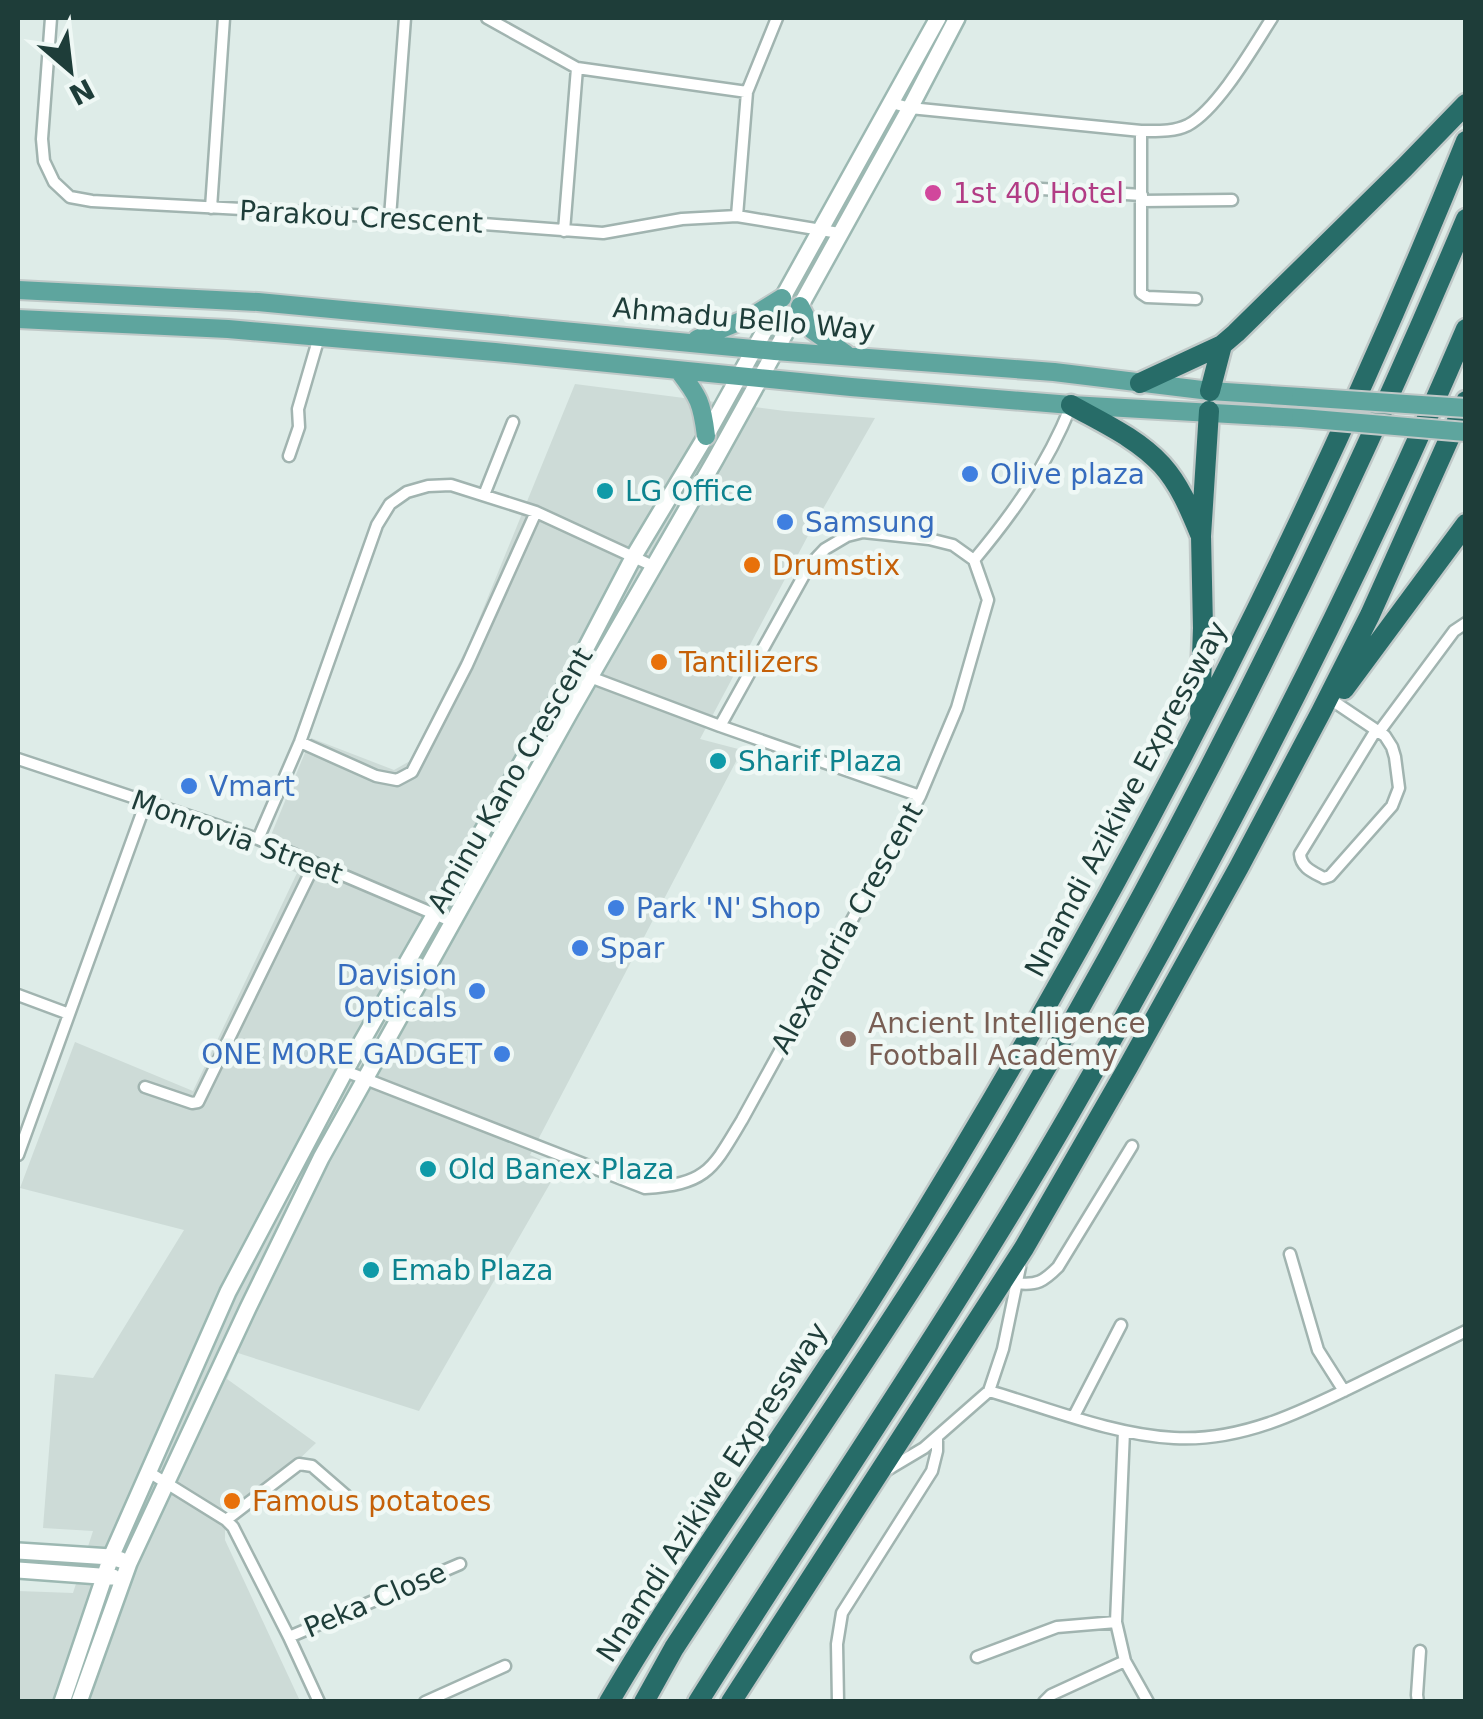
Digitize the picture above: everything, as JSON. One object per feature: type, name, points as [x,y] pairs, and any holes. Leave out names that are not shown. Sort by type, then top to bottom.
[{"type":"highway","points":[[1140,383],[1222,345],[1466,104]]},
{"type":"highway","name":"Nnamdi Azikiwe Expressway","points":[[608,1702],[653,1626],[872,1297],[1049,1003],[1199,723],[1282,558],[1364,381],[1466,140]]},
{"type":"highway","name":"Nnamdi Azikiwe Expressway","points":[[644,1702],[674,1648],[929,1261],[1013,1124],[1148,885],[1243,706],[1359,462],[1466,220]]},
{"type":"highway","points":[[698,1702],[969,1279],[1142,985],[1239,808],[1339,608],[1466,329]]},
{"type":"highway","points":[[1199,723],[1201,536],[1209,401],[1222,345]]},
{"type":"highway","points":[[732,1698],[1024,1248],[1128,1067],[1327,706],[1466,404]]},
{"type":"highway","points":[[1072,405],[1114,427],[1164,468],[1184,498],[1201,536]]},
{"type":"highway","points":[[1327,706],[1347,685],[1466,524]]},
{"type":"highway","points":[[1128,1067],[1142,985]]},
{"type":"highway","points":[[1013,1124],[1049,1003]]},
{"type":"main road","name":"Aminu Kano Crescent","points":[[62,1702],[111,1557],[228,1292],[346,1072],[938,18]]},
{"type":"main road","name":"Aminu Kano Crescent","points":[[79,1702],[129,1563],[316,1168],[775,351],[956,18]]},
{"type":"main road","name":"Ahmadu Bello Way","points":[[18,290],[258,302],[775,351],[1054,372],[1140,383],[1301,418],[1466,432]]},
{"type":"main road","points":[[690,342],[729,328],[782,298]]},
{"type":"main road","points":[[800,306],[812,330],[851,357]]},
{"type":"main road","name":"Ahmadu Bello Way","points":[[18,319],[320,336],[739,378],[754,388],[782,381],[1072,405],[1302,396],[1466,404]]},
{"type":"main road","points":[[679,371],[703,407],[706,436]]},
{"type":"main road","points":[[18,1551],[111,1557],[129,1563]]},
{"type":"main road","points":[[18,1570],[106,1575],[123,1580]]},
{"type":"street","name":"Parakou Crescent","points":[[51,18],[42,138],[44,161],[54,182],[70,197],[603,233],[682,219],[737,216],[839,233]]},
{"type":"street","points":[[211,208],[224,18]]},
{"type":"street","points":[[390,217],[405,18]]},
{"type":"street","points":[[487,18],[577,68],[747,92]]},
{"type":"street","points":[[737,216],[747,92],[777,18]]},
{"type":"street","points":[[892,102],[910,108],[1168,131],[1187,126],[1200,116],[1225,88],[1272,18]]},
{"type":"street","points":[[564,231],[577,68]]},
{"type":"street","points":[[1141,131],[1142,295],[1196,299]]},
{"type":"street","points":[[1025,188],[1141,198],[1232,200]]},
{"type":"street","points":[[289,456],[299,427],[298,409],[320,336]]},
{"type":"street","points":[[720,726],[809,566],[825,549],[863,532],[953,545],[974,560],[1037,476],[1072,405]]},
{"type":"street","points":[[484,495],[513,422]]},
{"type":"street","points":[[258,839],[300,742],[377,525],[390,504],[407,492],[451,485],[536,512],[654,566]]},
{"type":"street","points":[[300,742],[376,776],[397,780],[412,772],[536,512]]},
{"type":"street","name":"Alexandria Crescent","points":[[346,1072],[645,1188],[674,1186],[706,1173],[718,1161],[742,1120],[920,796],[957,708],[988,600],[974,560]]},
{"type":"street","points":[[1327,706],[1378,731],[1392,747],[1399,788],[1397,798],[1330,876],[1324,878],[1305,867],[1300,854],[1378,731],[1454,631],[1466,623]]},
{"type":"street","points":[[574,670],[920,796]]},
{"type":"street","name":"Monrovia Street","points":[[18,759],[258,839],[454,922]]},
{"type":"street","points":[[18,1155],[23,1122],[69,1014],[146,802]]},
{"type":"street","points":[[145,1087],[198,1102],[315,863]]},
{"type":"street","points":[[18,995],[69,1014]]},
{"type":"street","points":[[1016,1283],[1031,1286],[1058,1267],[1132,1146]]},
{"type":"street","points":[[877,1475],[937,1437],[990,1391],[1024,1248]]},
{"type":"street","points":[[1290,1254],[1313,1338],[1344,1391]]},
{"type":"street","points":[[1074,1416],[1121,1325]]},
{"type":"street","points":[[990,1391],[1124,1431],[1170,1438],[1220,1436],[1290,1416],[1466,1331]]},
{"type":"street","points":[[1124,1431],[1116,1622],[1125,1661],[1148,1702]]},
{"type":"street","points":[[838,1702],[837,1644],[842,1613],[932,1471],[937,1437]]},
{"type":"street","points":[[226,1520],[300,1464],[312,1466],[350,1498]]},
{"type":"street","points":[[147,1471],[233,1528],[319,1702]]},
{"type":"street","name":"Peka Close","points":[[289,1637],[460,1564]]},
{"type":"street","points":[[977,1658],[1058,1627],[1116,1622]]},
{"type":"street","points":[[1418,1702],[1420,1651]]},
{"type":"street","points":[[1044,1702],[1051,1695],[1125,1661]]},
{"type":"street","points":[[424,1702],[505,1666]]},
{"type":"shaded area","points":[[575,384],[785,411],[875,418],[700,739],[742,750],[530,1155],[559,1168],[419,1411],[238,1353],[227,1379],[316,1443],[240,1516],[225,1508],[225,1540],[300,1701],[18,1702],[18,1591],[73,1593],[93,1531],[43,1528],[55,1374],[93,1378],[184,1230],[20,1188],[75,1042],[193,1091],[297,873],[262,857],[311,738],[394,770],[410,761],[470,641]]},
{"type":"place","name":"1st 40 Hotel","points":[[933,193]]},
{"type":"place","name":"Olive plaza","points":[[970,474]]},
{"type":"place","name":"LG Office","points":[[605,491]]},
{"type":"place","name":"Samsung","points":[[785,522]]},
{"type":"place","name":"Drumstix","points":[[752,565]]},
{"type":"place","name":"Tantilizers","points":[[659,662]]},
{"type":"place","name":"Sharif Plaza","points":[[718,761]]},
{"type":"place","name":"Vmart","points":[[189,786]]},
{"type":"place","name":"Park 'N' Shop","points":[[616,908]]},
{"type":"place","name":"Spar","points":[[580,948]]},
{"type":"place","name":"Davision Opticals","points":[[477,991]]},
{"type":"place","name":"Ancient Intelligence Football Academy","points":[[848,1039]]},
{"type":"place","name":"ONE MORE GADGET","points":[[502,1054]]},
{"type":"place","name":"Old Banex Plaza","points":[[428,1169]]},
{"type":"place","name":"Emab Plaza","points":[[371,1270]]},
{"type":"place","name":"Famous potatoes","points":[[232,1501]]}]
